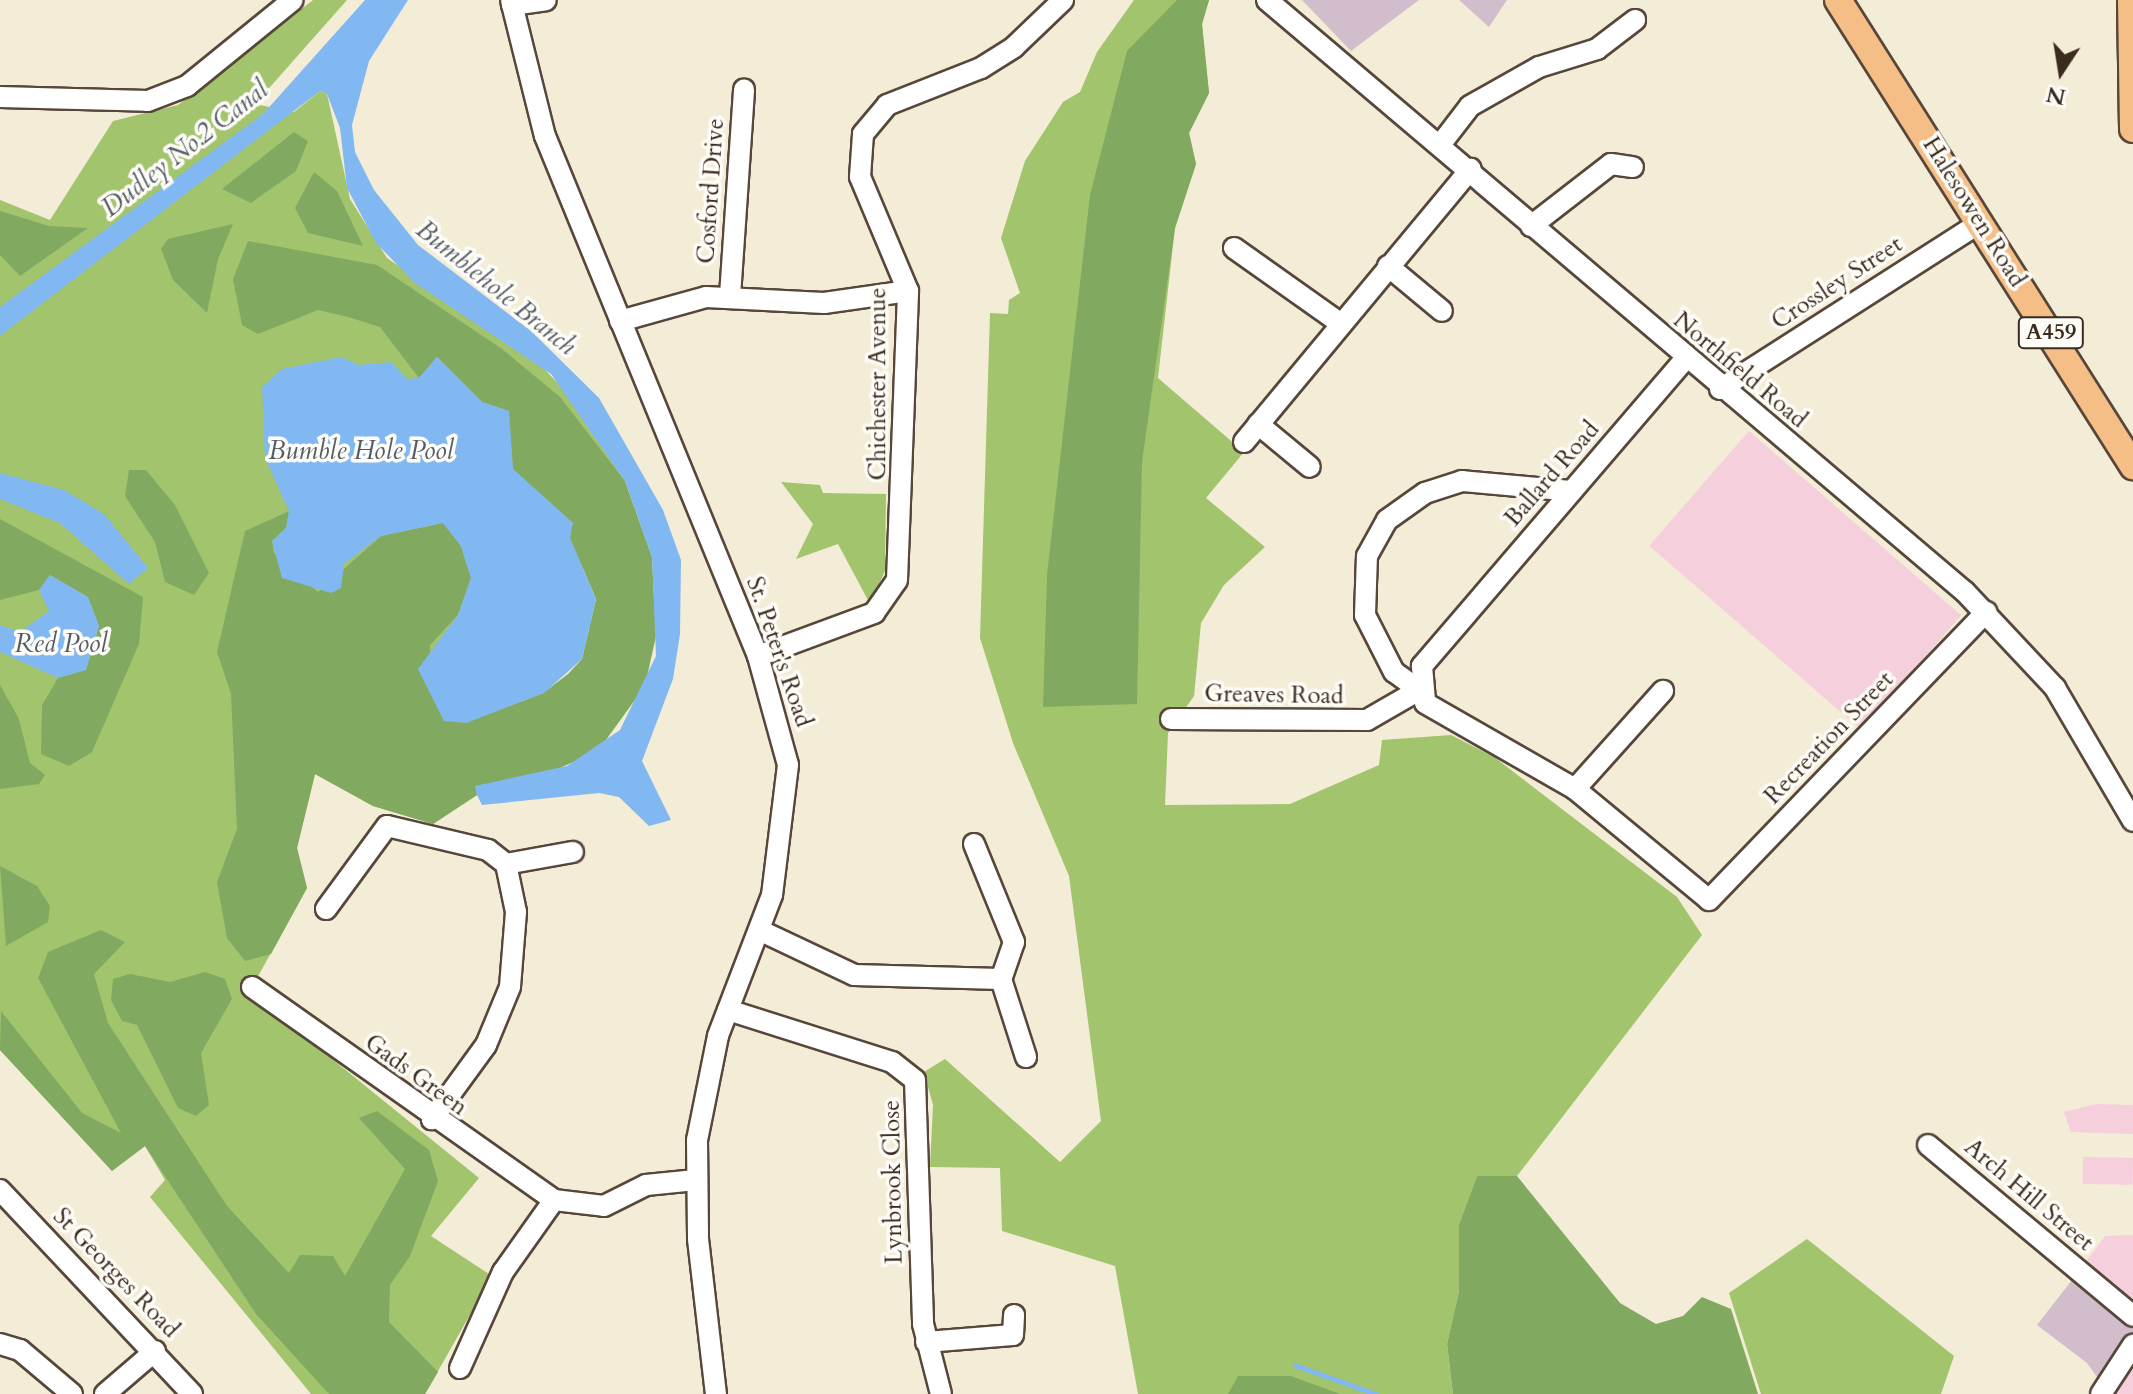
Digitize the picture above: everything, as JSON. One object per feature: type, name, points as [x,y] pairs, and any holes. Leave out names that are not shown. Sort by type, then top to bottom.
[{"type":"main road","name":"Halesowen Road","points":[[1838,0],[2127,455]]},
{"type":"main road","points":[[2131,0],[2133,129]]},
{"type":"main road","points":[[2127,455],[2133,420]]},
{"type":"street","points":[[0,97],[148,101],[187,86],[293,0]]},
{"type":"street","points":[[512,2],[546,0]]},
{"type":"street","name":"Chichester Avenue","points":[[758,656],[874,613],[889,600],[901,543],[908,291],[860,177],[863,134],[887,105],[981,68],[1014,47],[1063,0]]},
{"type":"street","name":"Northfield Road","points":[[1267,0],[1471,169],[1531,226],[1720,389],[1986,612],[2055,688],[2133,821]]},
{"type":"street","name":"St. Peter's Road","points":[[512,2],[545,136],[758,656],[788,765],[783,848],[759,930],[705,1081],[696,1180],[716,1394]]},
{"type":"street","points":[[1440,145],[1470,106],[1539,67],[1597,49],[1635,20]]},
{"type":"street","name":"Cosford Drive","points":[[730,296],[744,89]]},
{"type":"street","points":[[1531,226],[1611,164],[1633,167]]},
{"type":"street","points":[[1244,442],[1471,169]]},
{"type":"street","name":"Crossley Street","points":[[1720,389],[1981,222]]},
{"type":"street","points":[[1234,248],[1340,323]]},
{"type":"street","points":[[1388,266],[1442,311]]},
{"type":"street","points":[[620,321],[673,302],[730,296],[824,303],[908,291]]},
{"type":"street","name":"Ballard Road","points":[[1419,690],[1422,666],[1686,358]]},
{"type":"street","points":[[1258,424],[1310,467]]},
{"type":"street","points":[[1572,491],[1462,481],[1425,493],[1387,520],[1367,556],[1365,615],[1394,672],[1419,690],[1425,703],[1575,789],[1663,691]]},
{"type":"street","name":"Recreation Street","points":[[1575,789],[1709,900],[1986,612]]},
{"type":"street","name":"Greaves Road","points":[[1171,719],[1367,720],[1419,690]]},
{"type":"street","points":[[326,909],[387,826],[488,850],[506,864],[516,912],[510,987],[486,1045],[432,1119]]},
{"type":"street","points":[[974,844],[1014,942],[1001,979],[1026,1057]]},
{"type":"street","points":[[506,864],[573,852]]},
{"type":"street","points":[[759,930],[854,975],[1001,979]]},
{"type":"street","name":"Gads Green","points":[[252,987],[432,1119],[554,1200],[604,1206],[646,1185],[696,1180]]},
{"type":"street","name":"Lynbrook Close","points":[[728,1010],[911,1072],[919,1092],[926,1342],[941,1394]]},
{"type":"street","name":"Arch Hill Street","points":[[1928,1145],[2133,1316]]},
{"type":"street","name":"St Georges Road","points":[[0,1190],[155,1351],[192,1394]]},
{"type":"street","points":[[460,1368],[503,1272],[554,1200]]},
{"type":"street","points":[[926,1342],[1013,1335],[1014,1315]]},
{"type":"street","points":[[0,1338],[20,1350],[72,1394]]},
{"type":"street","points":[[2103,1391],[2133,1345]]},
{"type":"street","points":[[105,1394],[155,1351]]},
{"type":"street","points":[[2103,1391],[2133,1368]]},
{"type":"shaded area","points":[[1302,0],[1419,0],[1351,51]]},
{"type":"shaded area","points":[[1459,0],[1507,0],[1489,27]]},
{"type":"shaded area","points":[[1749,431],[1961,615],[1861,730],[1649,546]]},
{"type":"shaded area","points":[[2096,1104],[2133,1105],[2133,1134],[2071,1132],[2064,1112]]},
{"type":"shaded area","points":[[2083,1157],[2133,1158],[2133,1185],[2083,1184]]},
{"type":"shaded area","points":[[2133,1235],[2133,1316],[2079,1271],[2105,1236]]},
{"type":"shaded area","points":[[2079,1271],[2133,1316],[2133,1364],[2105,1388],[2087,1363],[2037,1325]]},
{"type":"shaded area","points":[[2133,1364],[2133,1394],[2101,1394],[2105,1388]]},
{"type":"green space","points":[[313,0],[347,0],[255,104],[294,112],[320,91],[327,94],[350,199],[387,258],[533,357],[568,394],[625,481],[477,795],[433,824],[373,806],[315,774],[297,848],[307,888],[252,987],[253,995],[479,1178],[431,1236],[492,1276],[425,1394],[311,1394],[150,1197],[165,1180],[145,1146],[112,1171],[0,1050],[0,200],[50,220],[113,121],[178,105]]},
{"type":"green space","points":[[1134,0],[1209,0],[1202,24],[1209,93],[1189,133],[1196,164],[1175,228],[1158,378],[1244,452],[1206,498],[1265,547],[1224,585],[1201,623],[1194,696],[1168,733],[1165,805],[1290,804],[1379,765],[1382,740],[1451,735],[1494,757],[1677,897],[1702,935],[1517,1176],[1477,1176],[1459,1226],[1459,1291],[1447,1344],[1453,1394],[1138,1394],[1115,1266],[1002,1231],[1000,1168],[930,1167],[933,1105],[924,1072],[945,1059],[1060,1162],[1101,1121],[1069,876],[1013,743],[980,638],[990,313],[1008,314],[1009,300],[1020,293],[1001,238],[1025,161],[1063,102],[1080,92],[1097,52]]},
{"type":"green space","points":[[1177,0],[1209,0],[1202,24],[1209,93],[1189,133],[1196,164],[1175,228],[1142,462],[1137,704],[1043,707],[1047,575],[1090,195],[1127,51]]},
{"type":"green space","points":[[294,132],[308,141],[296,171],[251,203],[222,189]]},
{"type":"green space","points":[[314,172],[337,191],[363,246],[308,233],[295,208]]},
{"type":"green space","points":[[0,211],[49,226],[88,228],[20,276],[0,255]]},
{"type":"green space","points":[[233,224],[218,259],[207,313],[173,280],[161,249],[168,239]]},
{"type":"green space","points":[[248,241],[377,265],[502,349],[560,397],[625,481],[652,557],[656,636],[645,686],[598,751],[542,776],[475,786],[477,795],[433,824],[373,806],[315,774],[297,848],[307,888],[271,954],[245,961],[227,938],[217,882],[237,829],[231,694],[217,652],[245,531],[289,511],[286,528],[272,541],[274,553],[318,592],[381,536],[443,523],[461,546],[471,578],[458,615],[430,645],[430,692],[466,723],[543,693],[568,674],[582,659],[596,599],[570,538],[572,523],[513,469],[508,411],[482,402],[437,357],[419,378],[380,327],[318,310],[258,334],[242,325],[233,279]]},
{"type":"green space","points":[[129,470],[146,470],[175,505],[209,573],[194,595],[165,582],[155,542],[125,496]]},
{"type":"green space","points":[[781,482],[820,485],[823,493],[886,494],[885,571],[870,604],[838,544],[796,559],[813,524]]},
{"type":"green space","points":[[0,519],[143,597],[139,644],[92,752],[69,766],[41,754],[42,705],[58,678],[86,670],[99,626],[88,597],[50,575],[39,590],[0,600]]},
{"type":"green space","points":[[0,685],[19,719],[30,763],[45,775],[39,784],[0,789]]},
{"type":"green space","points":[[0,866],[37,886],[50,906],[48,922],[6,946]]},
{"type":"green space","points":[[101,930],[125,942],[94,974],[108,1023],[227,1206],[289,1273],[300,1255],[333,1256],[345,1276],[405,1169],[359,1118],[377,1111],[429,1150],[438,1181],[410,1256],[390,1285],[389,1322],[438,1372],[425,1394],[329,1394],[256,1314],[145,1146],[112,1171],[0,1050],[1,1011],[82,1113],[121,1133],[38,978],[48,952]]},
{"type":"green space","points":[[205,972],[225,979],[232,999],[201,1053],[209,1105],[196,1116],[178,1108],[137,1025],[122,1021],[111,1000],[113,979],[130,974],[170,982]]},
{"type":"green space","points":[[1477,1176],[1517,1176],[1620,1303],[1656,1324],[1683,1316],[1702,1297],[1731,1309],[1758,1394],[1453,1394],[1447,1344],[1459,1291],[1459,1225]]},
{"type":"green space","points":[[1807,1239],[1954,1356],[1941,1394],[1761,1394],[1729,1293]]},
{"type":"green space","points":[[1238,1376],[1291,1376],[1340,1394],[1228,1394]]},
{"type":"water","points":[[365,0],[408,0],[369,61],[352,125],[355,152],[374,190],[418,245],[531,331],[599,398],[663,510],[681,560],[680,634],[673,679],[642,761],[671,820],[649,826],[619,797],[599,793],[482,805],[477,795],[475,786],[567,766],[620,730],[656,656],[652,557],[625,481],[551,374],[415,283],[376,243],[347,188],[340,128],[327,94],[320,91],[0,336],[0,307],[263,114]]},
{"type":"water","name":"Bumble Hole Pool","points":[[341,357],[359,365],[391,362],[407,379],[419,378],[437,357],[482,402],[509,411],[513,469],[573,523],[570,538],[596,599],[582,659],[544,693],[466,723],[444,721],[418,669],[458,615],[471,578],[461,546],[443,523],[381,536],[344,564],[341,588],[331,593],[282,578],[272,541],[286,528],[289,511],[265,458],[262,387],[282,369]]},
{"type":"water","points":[[0,473],[64,490],[104,514],[148,568],[129,584],[60,523],[0,499]]},
{"type":"water","name":"Red Pool","points":[[50,575],[88,597],[99,626],[86,670],[58,678],[0,652],[0,625],[20,632],[49,611],[39,590]]},
{"type":"waterway","points":[[1295,1365],[1376,1394]]},
{"type":"water label","name":"Dudley No.2 Canal","points":[[185,149]]},
{"type":"water label","name":"Bumblehole Branch","points":[[496,288]]}]
